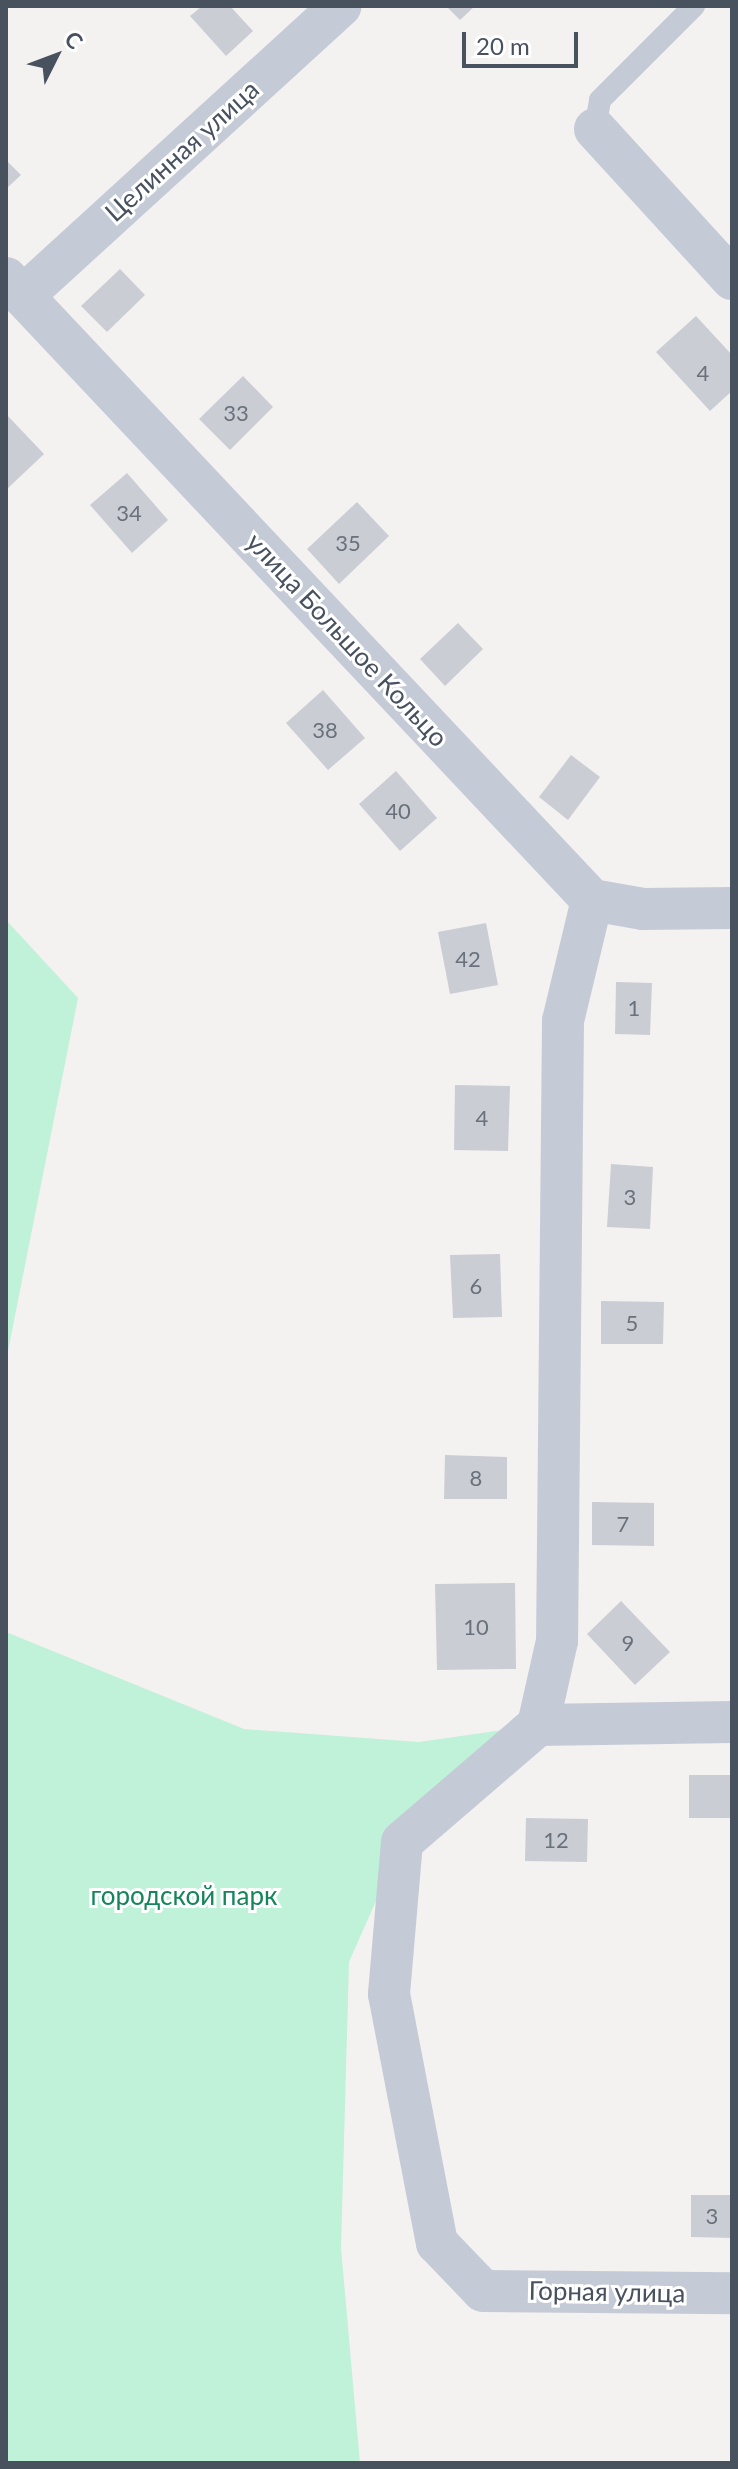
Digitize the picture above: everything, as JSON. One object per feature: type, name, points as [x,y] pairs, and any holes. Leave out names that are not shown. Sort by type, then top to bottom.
[{"type":"street","name":"Целинная улица","points":[[15,287],[341,6]]},
{"type":"street","points":[[595,129],[732,279]]},
{"type":"street","name":"улица Большое Кольцо","points":[[15,287],[592,900]]},
{"type":"street","points":[[732,908],[643,909],[592,900],[563,1021],[557,1641],[538,1725],[732,1722]]},
{"type":"street","name":"Горная улица","points":[[538,1725],[402,1842],[389,1994],[437,2243],[483,2291],[732,2293]]},
{"type":"lane","points":[[595,129],[600,100],[694,6]]},
{"type":"green space","points":[[6,920],[78,998],[6,1361]]},
{"type":"green space","name":"городской парк","points":[[6,1632],[244,1729],[419,1742],[538,1725],[402,1842],[349,1962],[341,2248],[360,2463],[6,2463]]},
{"type":"building","points":[[202,6],[230,6],[253,31],[226,56],[190,16]]},
{"type":"building","points":[[446,6],[475,6],[460,20]]},
{"type":"building","points":[[6,160],[21,175],[6,189]]},
{"type":"building","points":[[120,269],[145,295],[107,332],[81,306]]},
{"type":"building","points":[[696,316],[732,355],[732,391],[710,411],[656,352]]},
{"type":"building","points":[[243,376],[273,407],[230,450],[199,419]]},
{"type":"building","points":[[6,414],[44,454],[6,490]]},
{"type":"building","points":[[127,473],[168,520],[132,553],[90,505]]},
{"type":"building","points":[[357,502],[389,536],[339,584],[307,549]]},
{"type":"building","points":[[458,623],[483,649],[445,686],[420,659]]},
{"type":"building","points":[[323,690],[365,738],[328,770],[286,723]]},
{"type":"building","points":[[571,755],[600,777],[568,820],[539,797]]},
{"type":"building","points":[[396,771],[437,818],[400,851],[359,804]]},
{"type":"building","points":[[486,923],[498,985],[450,994],[438,932]]},
{"type":"building","points":[[616,982],[652,983],[650,1035],[615,1034]]},
{"type":"building","points":[[455,1085],[510,1086],[508,1151],[454,1150]]},
{"type":"building","points":[[611,1164],[653,1167],[650,1229],[607,1227]]},
{"type":"building","points":[[500,1254],[502,1317],[453,1318],[450,1255]]},
{"type":"building","points":[[601,1301],[664,1302],[663,1344],[601,1344]]},
{"type":"building","points":[[445,1455],[507,1457],[507,1499],[444,1499]]},
{"type":"building","points":[[592,1502],[654,1503],[654,1546],[592,1545]]},
{"type":"building","points":[[515,1583],[516,1669],[437,1670],[435,1584]]},
{"type":"building","points":[[621,1601],[670,1652],[635,1685],[587,1634]]},
{"type":"building","points":[[689,1775],[732,1775],[732,1818],[689,1818]]},
{"type":"building","points":[[526,1818],[588,1819],[587,1862],[525,1861]]},
{"type":"building","points":[[691,2195],[732,2195],[732,2238],[691,2237]]}]
